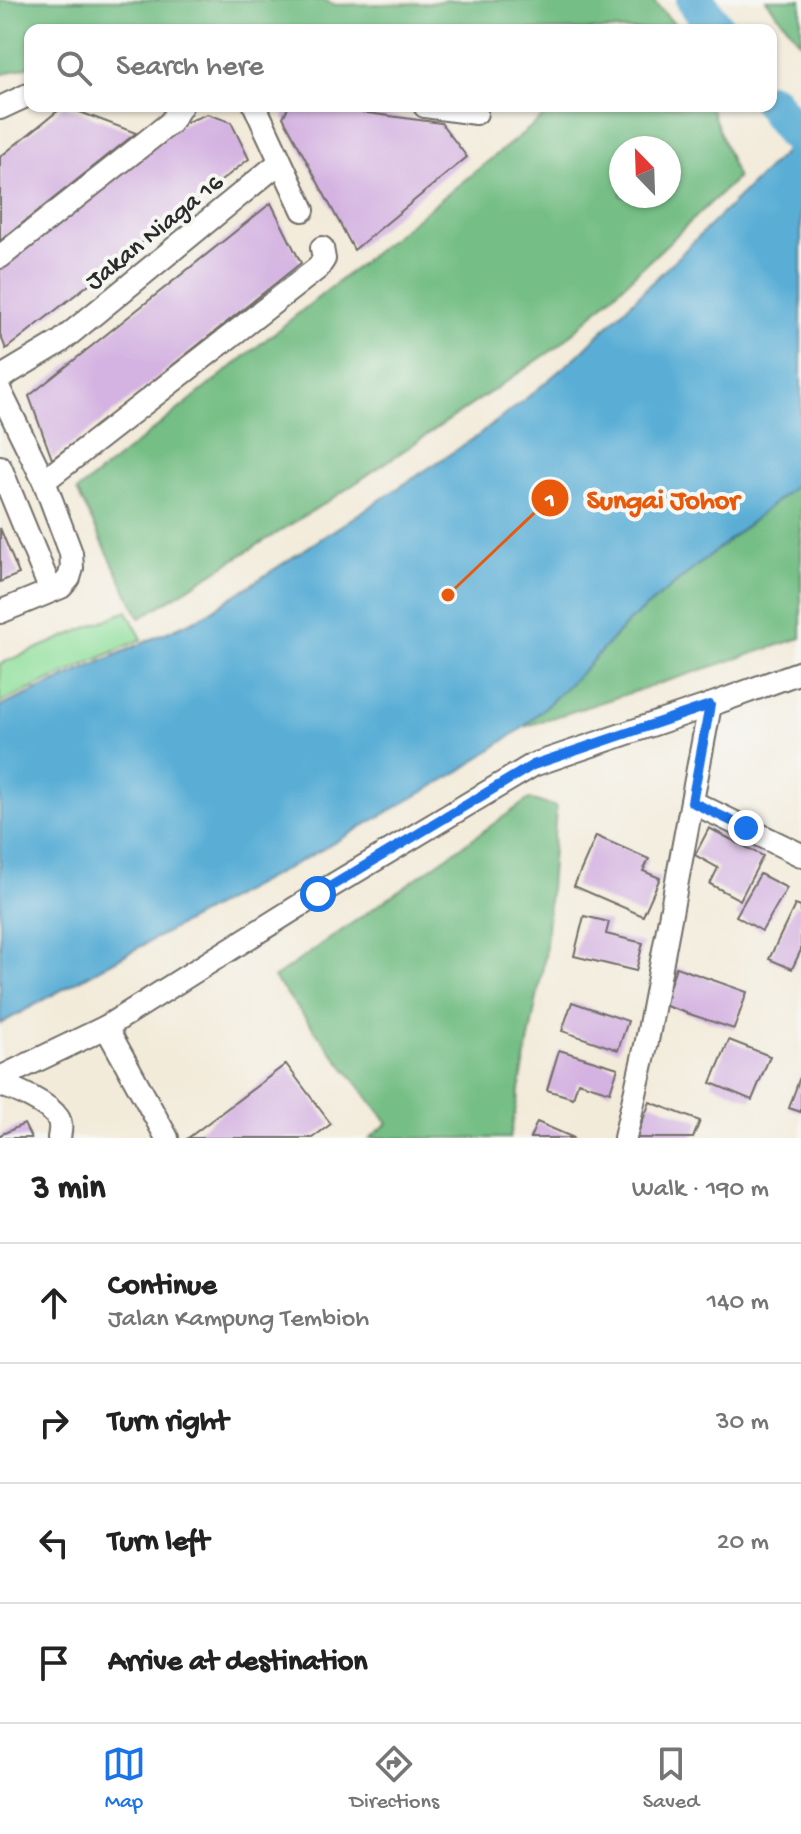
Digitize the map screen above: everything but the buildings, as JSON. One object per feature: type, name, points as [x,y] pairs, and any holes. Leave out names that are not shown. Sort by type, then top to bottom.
[{"type":"street","points":[[0,108],[24,97]]},
{"type":"street","points":[[0,257],[170,123],[177,112]]},
{"type":"street","points":[[258,112],[303,210]]},
{"type":"street","points":[[469,112],[476,113]]},
{"type":"street","name":"Jakan Niaga 16","points":[[0,378],[60,342],[280,162]]},
{"type":"street","points":[[44,481],[318,268],[324,259],[322,248]]},
{"type":"street","points":[[0,391],[44,481],[71,553],[72,568],[69,578],[61,587],[0,612]]},
{"type":"street","points":[[0,467],[51,591]]},
{"type":"street","points":[[0,1078],[106,1027],[318,894],[533,765],[801,672]]},
{"type":"street","points":[[625,1138],[647,1041],[710,705]]},
{"type":"street","points":[[692,802],[801,855]]},
{"type":"street","points":[[106,1027],[167,1138]]},
{"type":"street","points":[[0,1085],[23,1092],[53,1113],[60,1125],[59,1138]]},
{"type":"green space","points":[[0,0],[323,0],[336,5],[445,0],[652,0],[674,24],[24,24],[24,68],[0,75]]},
{"type":"green space","points":[[766,0],[801,0],[801,43]]},
{"type":"green space","points":[[550,112],[712,112],[737,178],[560,345],[338,495],[140,618],[77,491]]},
{"type":"green space","points":[[801,481],[801,638],[524,727],[628,622]]},
{"type":"green space","points":[[127,611],[142,639],[0,703],[0,664]]},
{"type":"green space","points":[[529,799],[556,807],[545,956],[510,1138],[370,1138],[388,1123],[274,978]]},
{"type":"water","points":[[801,136],[801,481],[628,622],[580,674],[524,727],[460,771],[0,1024],[0,707],[203,616],[479,435],[578,355]]},
{"type":"waterway","points":[[695,0],[713,24]]},
{"type":"waterway","points":[[777,110],[801,142]]},
{"type":"place","name":"Sungai Johor","points":[[448,595]]},
{"type":"route","points":[[318,894],[533,765],[710,705],[692,802],[746,828]]}]
